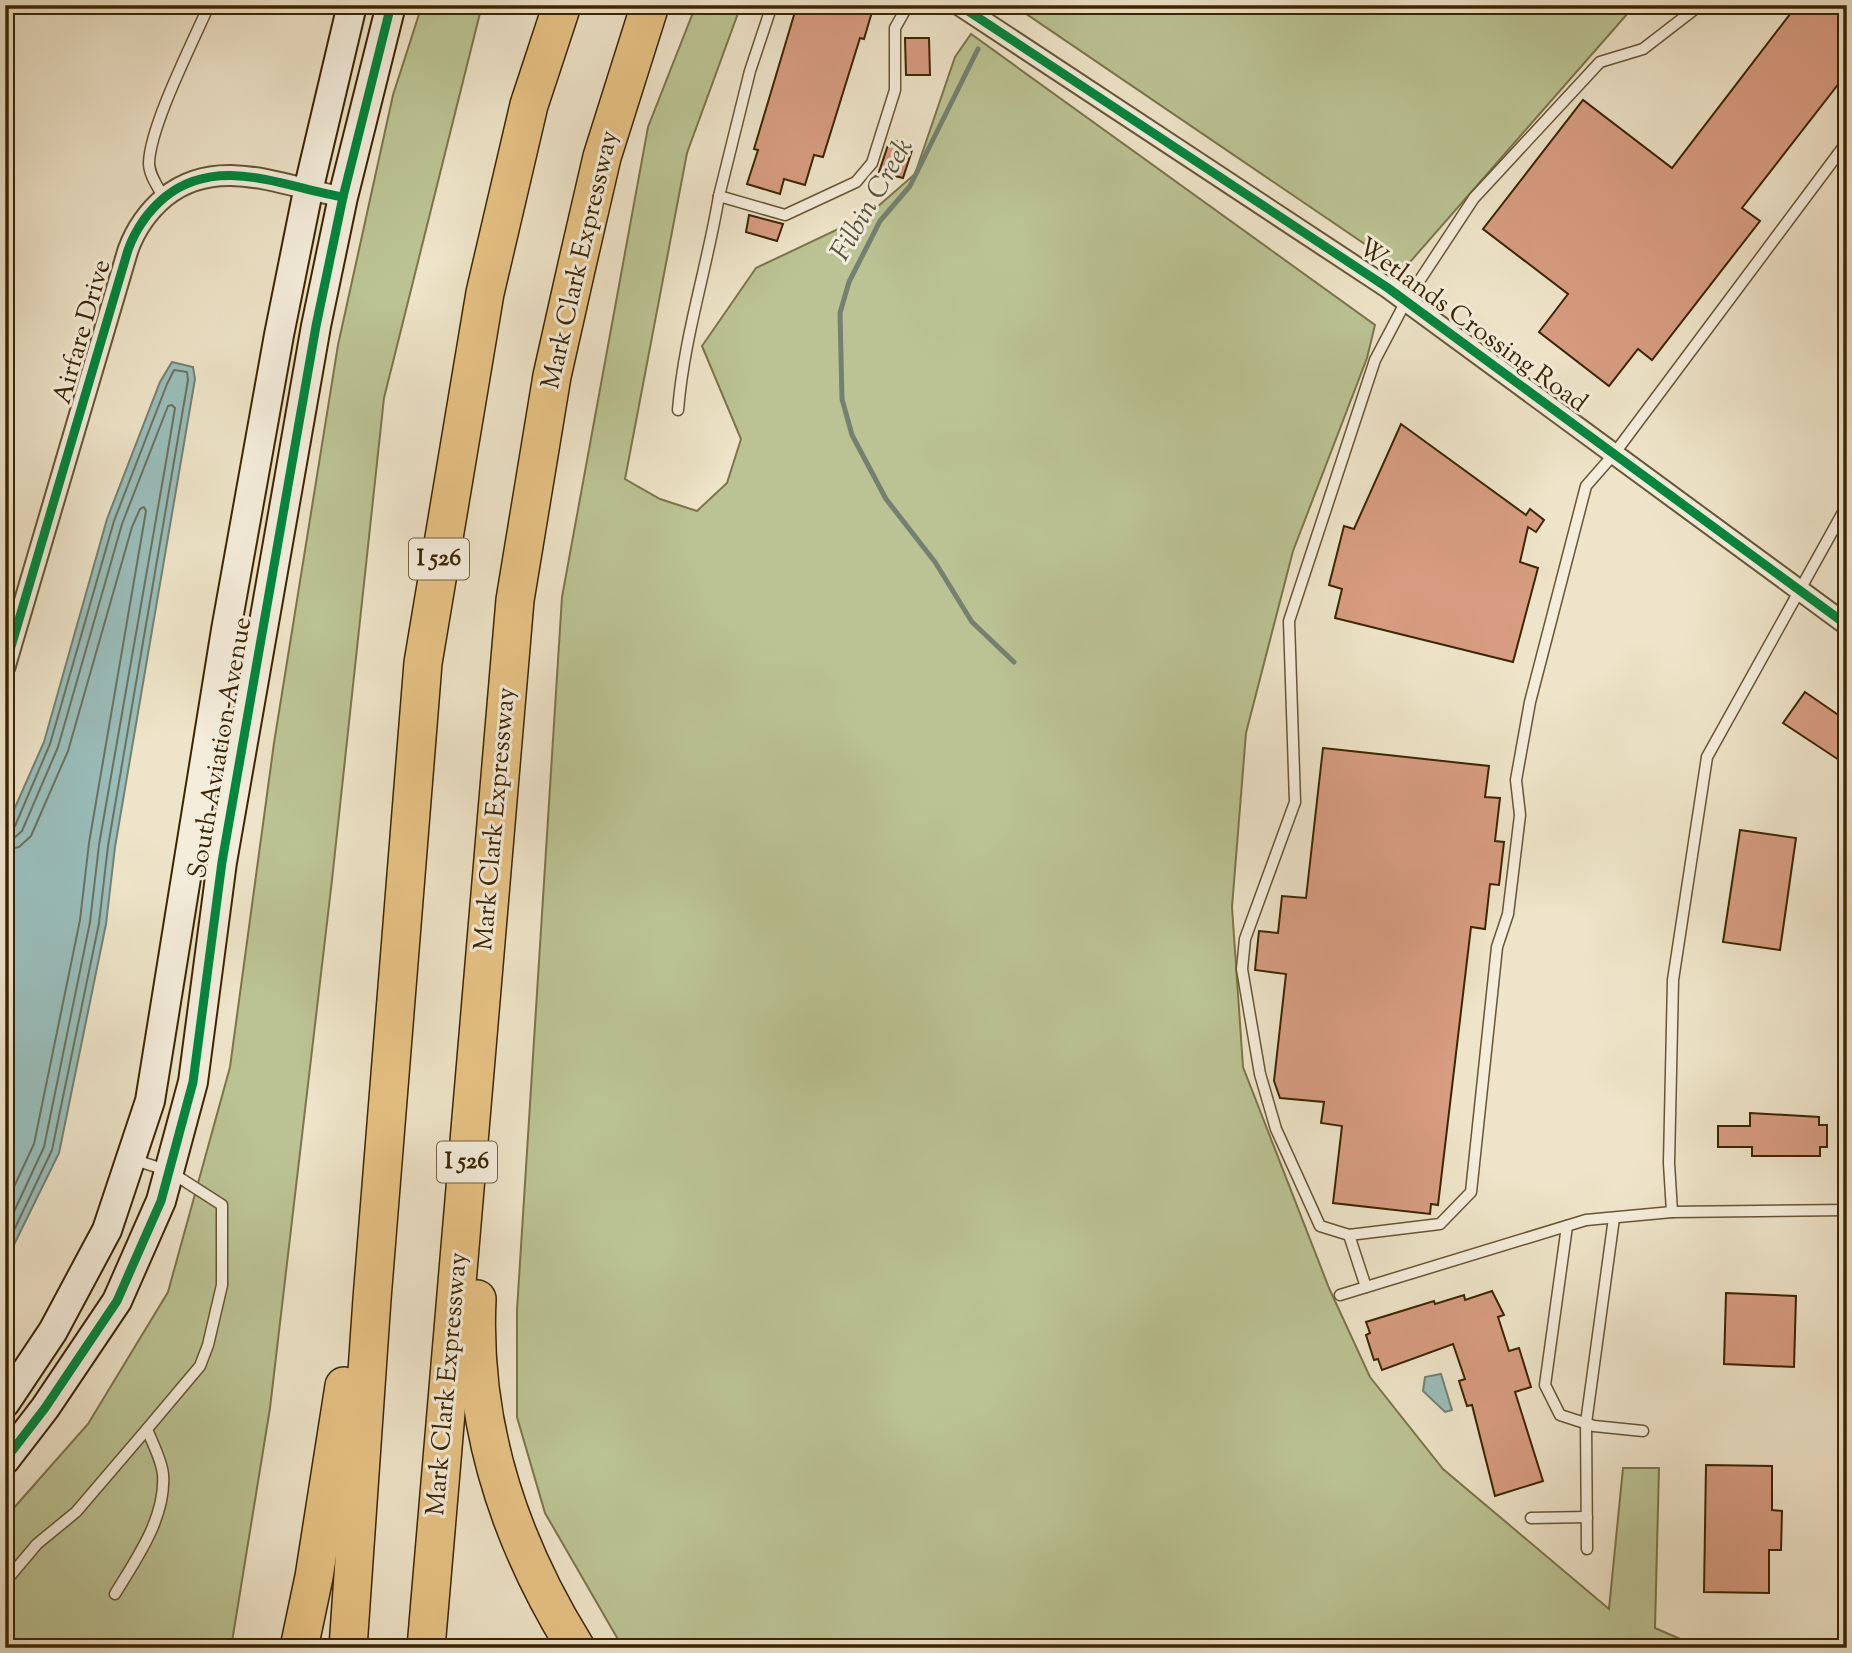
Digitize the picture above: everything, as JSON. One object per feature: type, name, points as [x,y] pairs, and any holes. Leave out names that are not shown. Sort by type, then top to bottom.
[{"type":"highway","name":"I 526","points":[[348,1648],[423,663],[449,494],[504,207],[529,105],[562,5]]},
{"type":"highway","name":"Mark Clark Expressway","points":[[426,1648],[514,600],[555,364],[602,157],[650,5]]},
{"type":"highway","points":[[508,676],[476,1331],[479,1380],[499,1483],[535,1570],[576,1648]]},
{"type":"highway","points":[[299,1648],[314,1577],[359,1297],[398,979]]},
{"type":"street","name":"South Aviation Avenue","points":[[5,1403],[52,1331],[107,1230],[150,1101],[226,630],[308,191],[352,5]]},
{"type":"street","name":"South Aviation Avenue","points":[[5,1460],[45,1408],[117,1301],[161,1201],[193,1082],[222,862],[318,314],[343,197],[391,5]]},
{"type":"street","name":"Wetlands Crossing Road","points":[[959,5],[1406,301],[1847,625]]},
{"type":"street","name":"Airfare Drive","points":[[5,667],[128,250],[143,219],[164,198],[192,180],[221,174],[343,197]]},
{"type":"lane","points":[[164,198],[152,176],[149,160],[169,97],[209,5]]},
{"type":"lane","points":[[678,410],[688,332],[710,249],[719,196],[750,71],[772,5]]},
{"type":"lane","points":[[719,196],[785,215],[856,182],[872,163],[895,90],[895,28],[908,5]]},
{"type":"lane","points":[[1700,5],[1643,49],[1600,62],[1474,198],[1406,301],[1375,360],[1289,621],[1296,802],[1249,928],[1242,969],[1260,1074],[1276,1129],[1320,1226],[1349,1235],[1440,1224],[1471,1192],[1497,947],[1508,914],[1520,815],[1516,780],[1530,702],[1586,486],[1614,454],[1847,142]]},
{"type":"lane","points":[[1672,1212],[1669,1141],[1673,980],[1707,757],[1847,505]]},
{"type":"lane","points":[[5,1582],[37,1544],[76,1512],[200,1366],[208,1345],[222,1285],[222,1205],[169,1171],[131,1159]]},
{"type":"lane","points":[[1340,1295],[1567,1226],[1614,1218],[1672,1212],[1847,1210]]},
{"type":"lane","points":[[1587,1549],[1586,1423],[1614,1218]]},
{"type":"lane","points":[[1567,1226],[1545,1385],[1560,1415],[1586,1423],[1643,1431]]},
{"type":"lane","points":[[1349,1235],[1366,1287]]},
{"type":"lane","points":[[116,1594],[148,1538],[158,1510],[163,1474],[147,1429]]},
{"type":"lane","points":[[1531,1518],[1587,1517]]},
{"type":"lane","points":[[5,1644],[18,1648]]},
{"type":"green space","points":[[422,5],[482,5],[384,398],[332,880],[270,1408],[231,1648],[5,1648],[5,1518],[88,1424],[168,1292],[230,1067],[274,743],[338,345],[393,95]]},
{"type":"green space","points":[[696,5],[741,5],[687,153],[625,479],[660,499],[697,511],[727,483],[741,439],[702,346],[756,268],[868,215],[915,174],[955,57],[971,34],[1375,325],[1367,358],[1293,551],[1246,733],[1232,907],[1243,1067],[1329,1288],[1370,1377],[1443,1469],[1609,1609],[1623,1468],[1659,1468],[1655,1628],[1701,1648],[623,1648],[545,1513],[517,1417],[517,1310],[562,597],[648,127]]},
{"type":"green space","points":[[1013,5],[1640,5],[1628,13],[1403,270]]},
{"type":"water","points":[[172,362],[193,367],[195,379],[115,847],[106,924],[59,1153],[5,1263],[5,830],[44,742],[107,519],[160,382]]},
{"type":"water","points":[[1441,1374],[1452,1410],[1445,1412],[1423,1391],[1425,1377]]},
{"type":"building","points":[[797,5],[874,5],[864,39],[860,38],[823,157],[814,155],[805,185],[784,179],[780,194],[747,184],[758,150],[754,149]]},
{"type":"building","points":[[1797,5],[1847,5],[1847,73],[1742,208],[1760,221],[1652,360],[1638,349],[1609,386],[1539,332],[1568,294],[1483,229],[1583,100],[1672,168]]},
{"type":"building","points":[[905,38],[929,38],[930,75],[906,75]]},
{"type":"building","points":[[890,139],[913,147],[903,178],[879,172]]},
{"type":"building","points":[[749,215],[783,224],[777,241],[746,232]]},
{"type":"building","points":[[1401,424],[1526,515],[1530,509],[1544,520],[1536,532],[1528,527],[1520,562],[1538,568],[1513,662],[1335,618],[1342,589],[1329,585],[1344,526],[1354,529]]},
{"type":"building","points":[[1805,692],[1847,721],[1847,749],[1839,760],[1783,723]]},
{"type":"building","points":[[1323,748],[1489,766],[1485,797],[1500,798],[1495,841],[1504,842],[1499,885],[1490,884],[1485,929],[1471,927],[1438,1205],[1431,1204],[1430,1214],[1333,1203],[1342,1126],[1321,1123],[1324,1102],[1280,1098],[1274,1081],[1286,974],[1255,970],[1259,931],[1278,933],[1282,896],[1306,898]]},
{"type":"building","points":[[1740,830],[1796,838],[1780,950],[1723,942]]},
{"type":"building","points":[[1750,1113],[1819,1117],[1819,1125],[1827,1125],[1827,1147],[1820,1147],[1820,1156],[1752,1156],[1752,1147],[1718,1147],[1718,1126],[1750,1126]]},
{"type":"building","points":[[1492,1291],[1504,1315],[1498,1317],[1509,1351],[1519,1348],[1531,1387],[1515,1392],[1543,1481],[1495,1496],[1472,1405],[1467,1406],[1459,1381],[1465,1379],[1453,1344],[1382,1370],[1378,1359],[1374,1360],[1366,1335],[1370,1333],[1366,1322],[1434,1301],[1435,1304],[1464,1295],[1465,1300]]},
{"type":"building","points":[[1726,1293],[1796,1296],[1794,1367],[1724,1364]]},
{"type":"building","points":[[1706,1465],[1772,1466],[1772,1510],[1782,1511],[1781,1550],[1769,1550],[1769,1593],[1704,1592]]},
{"type":"waterway","name":"Filbin Creek","points":[[978,49],[910,186],[880,221],[849,282],[840,313],[842,399],[852,435],[886,499],[935,562],[972,622],[1014,662]]},
{"type":"cycle path","points":[[5,1460],[45,1408],[117,1301],[161,1201],[193,1082],[222,862],[316,326],[343,197],[391,5]]},
{"type":"cycle path","points":[[959,5],[1388,288],[1847,625]]},
{"type":"cycle path","points":[[5,667],[128,250],[143,221],[165,197],[185,184],[207,177],[252,177],[343,197]]}]
